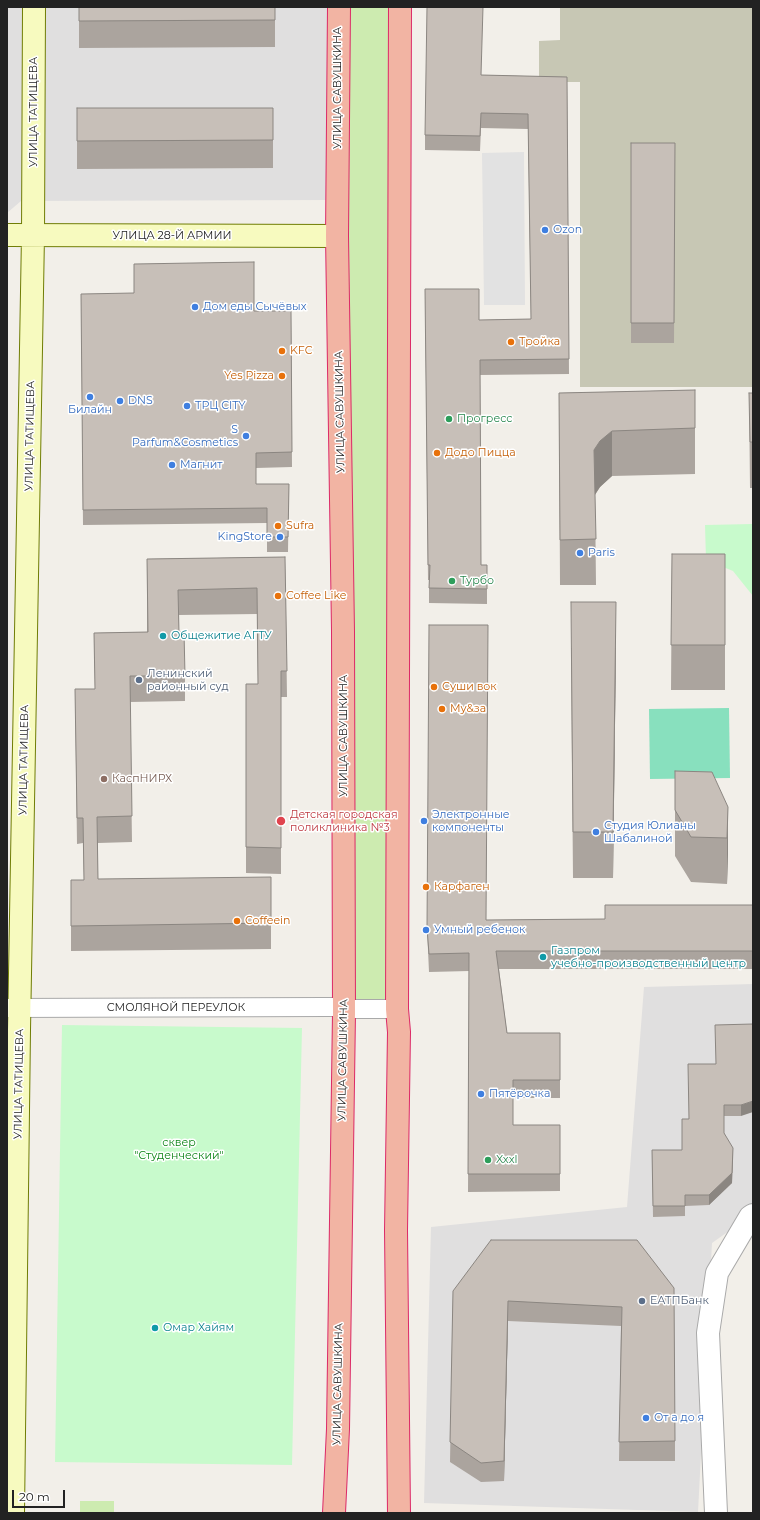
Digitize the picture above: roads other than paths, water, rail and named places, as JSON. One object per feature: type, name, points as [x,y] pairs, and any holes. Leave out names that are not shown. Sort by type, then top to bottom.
[{"type":"highway","name":"УЛИЦА САВУШКИНА","points":[[334,1513],[338,1429],[344,1007],[343,631],[337,236],[338,7]]},
{"type":"highway","points":[[399,1513],[396,1230],[399,1032],[397,1009],[400,7]]},
{"type":"main road","name":"УЛИЦА ТАТИЩЕВА","points":[[13,1513],[13,1008],[33,235],[34,7]]},
{"type":"main road","name":"УЛИЦА 28-Й АРМИИ","points":[[7,235],[337,236]]},
{"type":"street","name":"СМОЛЯНОЙ ПЕРЕУЛОК","points":[[13,1008],[344,1007],[352,1009],[397,1009]]},
{"type":"street","points":[[716,1513],[708,1333],[717,1273],[750,1217],[753,1215]]},
{"type":"place","name":"Ozon","points":[[545,230]]},
{"type":"place","name":"Дом еды Сычёвых","points":[[195,307]]},
{"type":"place","name":"Тройка","points":[[511,342]]},
{"type":"place","name":"KFC","points":[[282,351]]},
{"type":"place","name":"Yes Pizza","points":[[282,376]]},
{"type":"place","name":"Билайн","points":[[90,397]]},
{"type":"place","name":"DNS","points":[[120,401]]},
{"type":"place","name":"ТРЦ CITY","points":[[187,406]]},
{"type":"place","name":"Прогресс","points":[[449,419]]},
{"type":"place","name":"S Parfum&Cosmetics","points":[[246,436]]},
{"type":"place","name":"Додо Пицца","points":[[437,453]]},
{"type":"place","name":"Магнит","points":[[172,465]]},
{"type":"place","name":"Sufra","points":[[278,526]]},
{"type":"place","name":"KingStore","points":[[280,537]]},
{"type":"place","name":"Paris","points":[[580,553]]},
{"type":"place","name":"Турбо","points":[[452,581]]},
{"type":"place","name":"Coffee Like","points":[[278,596]]},
{"type":"place","name":"Общежитие АГТУ","points":[[163,636]]},
{"type":"place","name":"Ленинский районный суд","points":[[139,680]]},
{"type":"place","name":"Суши вок","points":[[434,687]]},
{"type":"place","name":"Му&за","points":[[442,709]]},
{"type":"place","name":"КаспНИРХ","points":[[104,779]]},
{"type":"place","name":"Детская городская поликлиника №3","points":[[281,821]]},
{"type":"place","name":"Электронные компоненты","points":[[424,821]]},
{"type":"place","name":"Студия Юлианы Шабалиной","points":[[596,832]]},
{"type":"place","name":"Карфаген","points":[[426,887]]},
{"type":"place","name":"Coffeein","points":[[237,921]]},
{"type":"place","name":"Умный ребенок","points":[[426,930]]},
{"type":"place","name":"Газпром учебно-производственный центр","points":[[543,957]]},
{"type":"place","name":"Пятёрочка","points":[[481,1094]]},
{"type":"place","name":"Xxxl","points":[[488,1160]]},
{"type":"place","name":"ЕАТПБанк","points":[[642,1301]]},
{"type":"place","name":"Омар Хайям","points":[[155,1328]]},
{"type":"place","name":"От а до я","points":[[646,1418]]},
{"type":"park label","name":"сквер \"Студенческий\"","points":[[179,1149]]}]
